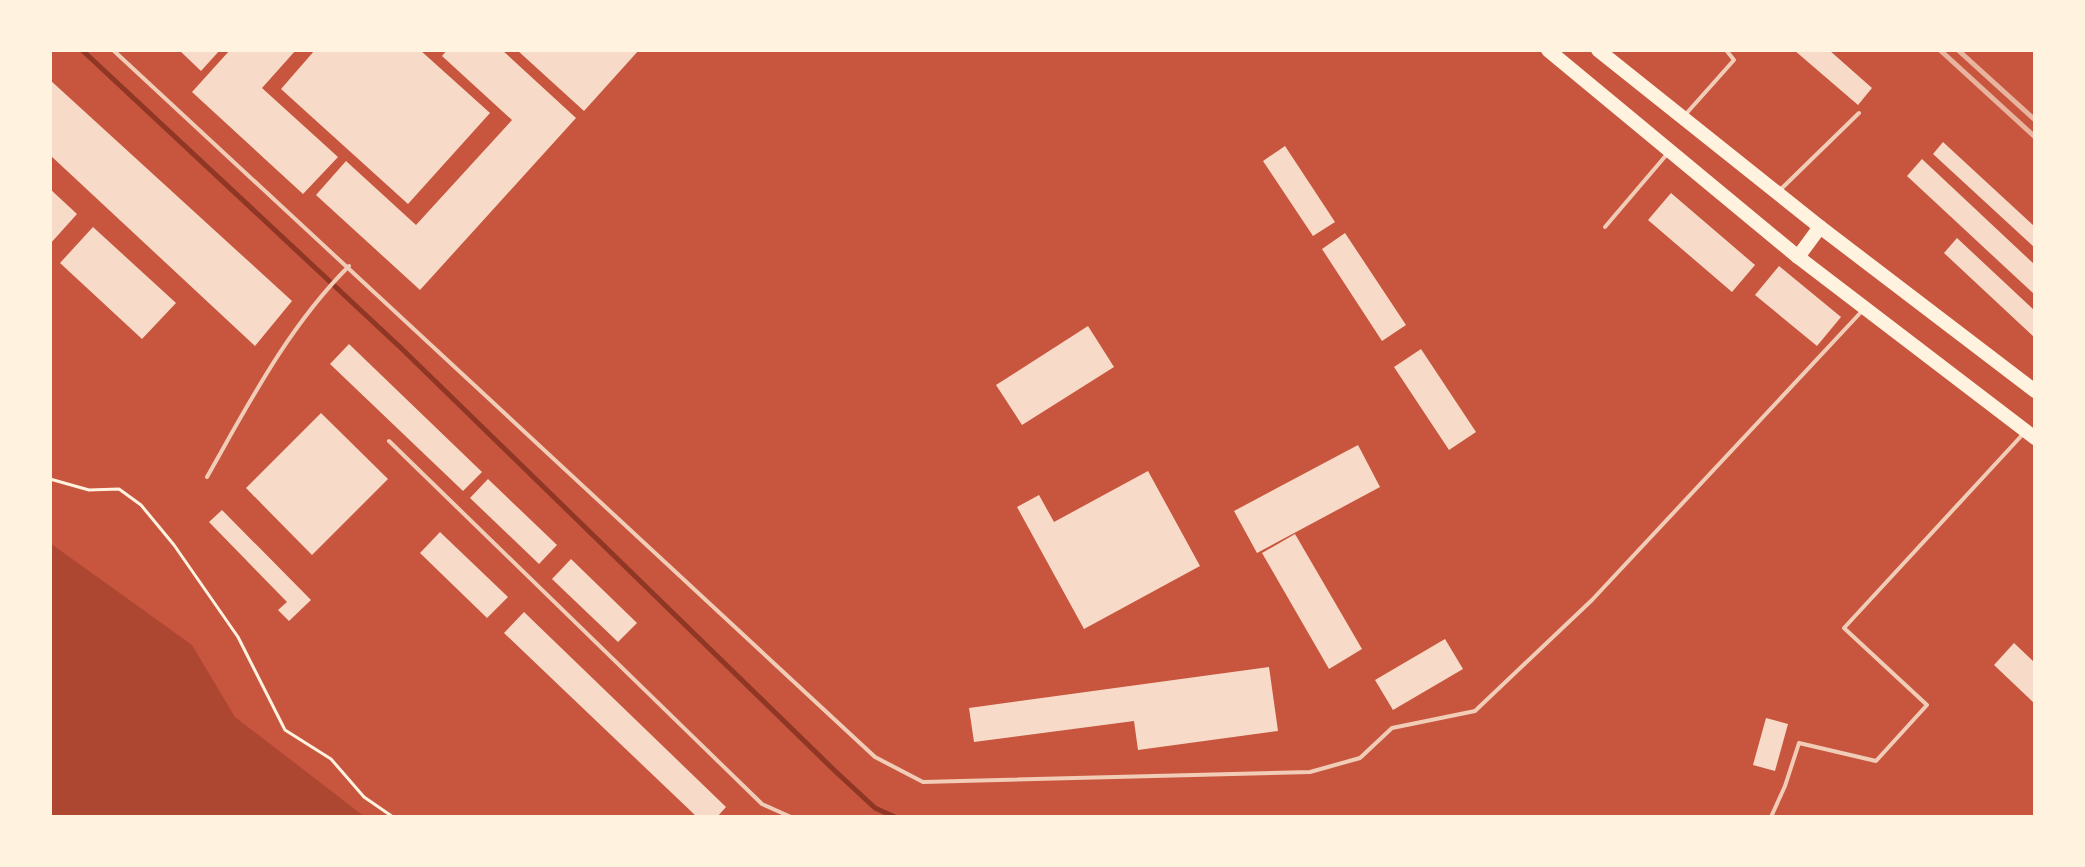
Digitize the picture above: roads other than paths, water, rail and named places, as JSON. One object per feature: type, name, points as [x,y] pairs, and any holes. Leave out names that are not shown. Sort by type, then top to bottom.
[{"type":"highway","points":[[1548,50],[1798,257],[2030,435]]},
{"type":"highway","points":[[1598,50],[1820,227],[2035,391]]},
{"type":"highway","points":[[1798,257],[1820,227]]},
{"type":"lane","points":[[113,50],[875,757],[923,782],[1310,772],[1360,758],[1392,728],[1475,711],[1592,600],[1865,308]]},
{"type":"lane","points":[[1683,117],[1734,60],[1726,50]]},
{"type":"lane","points":[[1779,192],[1859,113]]},
{"type":"lane","points":[[1605,227],[1670,151]]},
{"type":"lane","points":[[207,477],[274,359],[319,296],[349,266]]},
{"type":"lane","points":[[1771,817],[1799,743],[1876,761],[1927,705],[1844,628],[2030,435]]},
{"type":"lane","points":[[389,441],[762,804],[791,817]]},
{"type":"waterway","points":[[82,50],[401,348],[834,770],[875,808],[895,817]]},
{"type":"railway","points":[[1940,50],[2035,137]]},
{"type":"railway","points":[[1958,50],[2035,120]]}]
